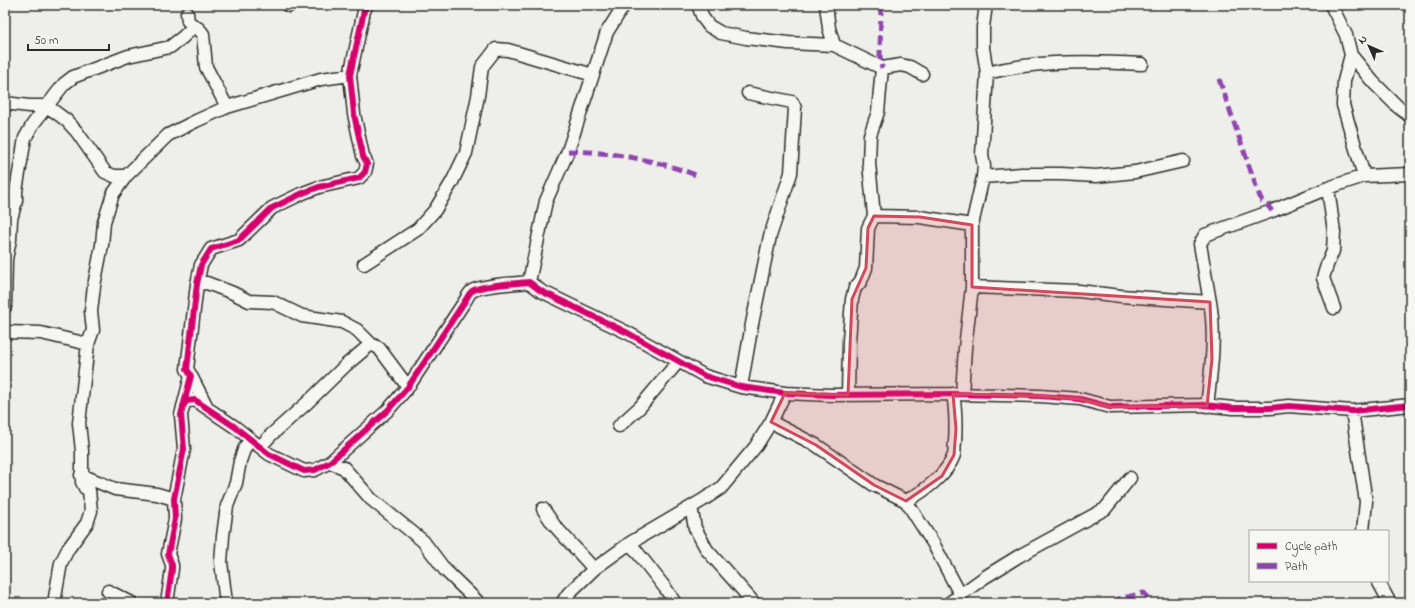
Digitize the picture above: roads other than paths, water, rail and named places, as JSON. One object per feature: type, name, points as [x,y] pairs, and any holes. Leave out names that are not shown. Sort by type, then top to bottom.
[{"type":"street","points":[[207,407],[187,369],[197,284],[201,265],[211,249],[239,240],[272,208],[303,192],[359,178],[365,172],[366,164],[354,114],[350,75],[364,11],[367,5]]},
{"type":"street","points":[[529,282],[546,201],[568,150],[607,32],[624,5]]},
{"type":"street","points":[[698,5],[708,26],[721,33],[746,38],[788,43],[834,46],[882,68],[901,66],[910,67],[922,74]]},
{"type":"street","points":[[826,5],[829,28],[834,46]]},
{"type":"street","points":[[906,501],[942,476],[954,455],[956,410],[972,287],[972,225],[983,177],[984,166],[982,155],[987,73],[983,48],[983,27],[986,5]]},
{"type":"street","points":[[1331,5],[1346,35],[1351,55],[1373,82],[1410,116]]},
{"type":"street","points":[[187,13],[188,21],[204,34],[206,67],[227,106]]},
{"type":"street","points":[[5,307],[6,258],[10,240],[10,219],[16,201],[16,191],[25,138],[33,124],[64,84],[73,77],[128,56],[170,47],[194,26]]},
{"type":"street","points":[[364,264],[418,229],[435,210],[452,182],[466,153],[478,96],[482,67],[496,49],[508,50],[593,75]]},
{"type":"street","points":[[1351,55],[1344,82],[1343,105],[1364,176]]},
{"type":"street","points":[[987,73],[1034,64],[1074,62],[1142,64]]},
{"type":"street","points":[[848,395],[849,341],[852,299],[855,288],[861,281],[866,268],[868,228],[874,216],[869,164],[870,135],[878,112],[882,68]]},
{"type":"street","points":[[54,603],[61,562],[68,549],[87,523],[91,511],[89,490],[85,488],[81,475],[82,451],[79,423],[88,344],[93,330],[91,311],[104,222],[113,194],[126,176],[168,135],[227,106],[321,79],[350,75]]},
{"type":"street","points":[[741,387],[770,236],[791,173],[795,108],[792,102],[748,93]]},
{"type":"street","points":[[5,103],[29,106],[47,106],[66,120],[77,132],[105,172],[114,176],[126,176]]},
{"type":"street","points":[[983,177],[1022,174],[1096,176],[1135,172],[1183,161]]},
{"type":"street","points":[[1207,406],[1212,359],[1212,313],[1200,244],[1205,234],[1272,211],[1328,188],[1364,176],[1410,174]]},
{"type":"street","points":[[1328,188],[1334,232],[1333,251],[1323,278],[1334,308]]},
{"type":"street","points":[[874,216],[920,217],[972,225]]},
{"type":"street","points":[[183,406],[187,401],[195,400],[207,407],[269,454],[304,471],[315,470],[330,462],[388,410],[408,387],[472,291],[481,288],[529,282],[541,291],[628,333],[705,376],[741,387],[785,393],[848,395],[958,394],[1040,396],[1080,399],[1110,407],[1207,406],[1270,408],[1293,406],[1352,411],[1410,406]]},
{"type":"street","points":[[197,284],[208,283],[233,292],[249,301],[273,302],[302,316],[342,322],[357,330],[371,344],[379,348],[408,387]]},
{"type":"street","points":[[972,287],[1079,291],[1121,296],[1210,302]]},
{"type":"street","points":[[5,332],[41,333],[88,344]]},
{"type":"street","points":[[226,603],[221,562],[222,536],[227,506],[236,483],[240,461],[245,447],[256,443],[271,434],[308,402],[346,364],[371,344]]},
{"type":"street","points":[[619,426],[640,407],[678,362]]},
{"type":"street","points":[[167,603],[172,569],[168,554],[175,519],[174,499],[184,450],[181,414],[191,376]]},
{"type":"street","points":[[562,603],[568,594],[594,569],[630,543],[721,488],[756,446],[772,422],[785,393]]},
{"type":"street","points":[[1352,411],[1366,502],[1363,530]]},
{"type":"street","points":[[772,422],[816,445],[874,485],[906,501],[933,543],[960,594]]},
{"type":"street","points":[[330,462],[344,468],[371,499],[423,541],[444,570],[479,603]]},
{"type":"street","points":[[81,475],[115,490],[157,494],[174,499]]},
{"type":"street","points":[[951,603],[960,594],[1019,556],[1105,508],[1130,478]]},
{"type":"street","points":[[691,507],[695,528],[707,550],[754,603]]},
{"type":"street","points":[[543,509],[554,525],[594,569]]},
{"type":"street","points":[[630,543],[675,603]]},
{"type":"street","points":[[1379,582],[1390,603]]},
{"type":"street","points":[[108,591],[132,603]]}]
